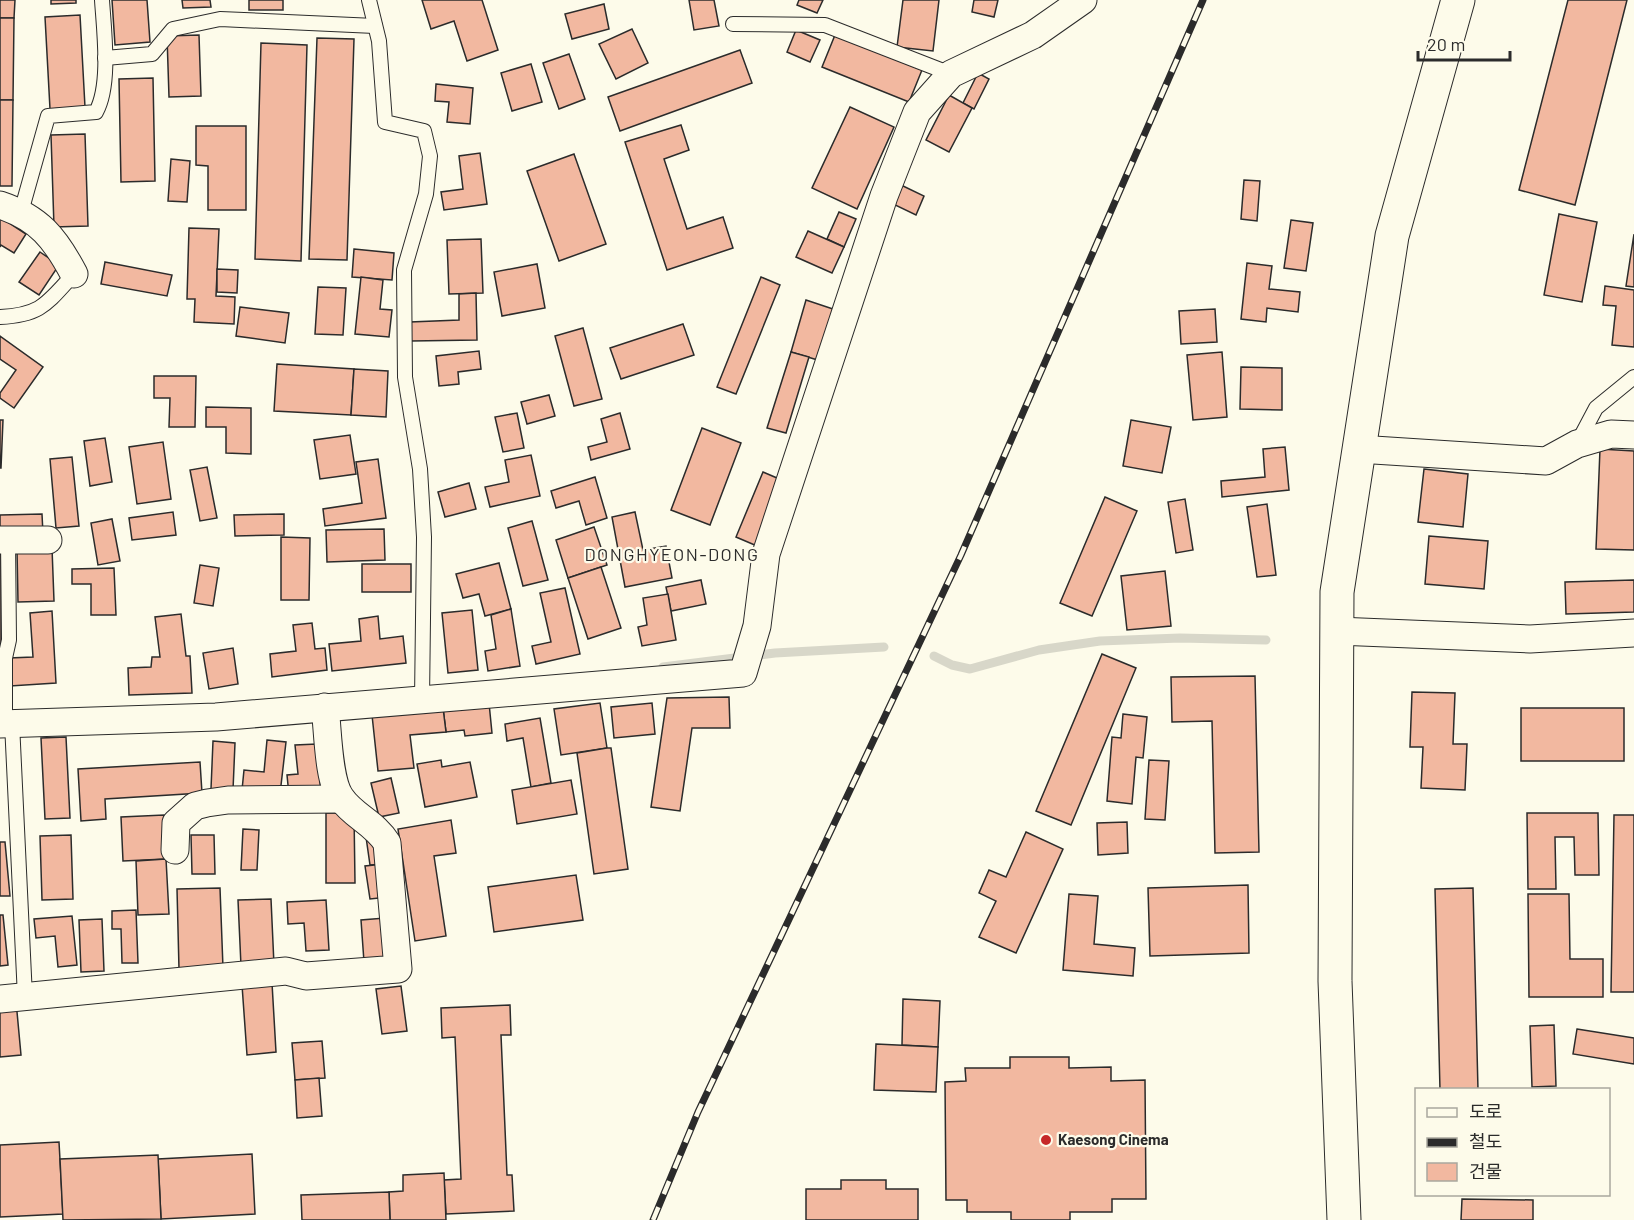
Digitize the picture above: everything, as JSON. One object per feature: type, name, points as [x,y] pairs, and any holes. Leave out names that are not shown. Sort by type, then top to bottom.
[{"type":"main road","points":[[1344,1220],[1335,981],[1337,592],[1392,236],[1458,0]]},
{"type":"street","points":[[6,723],[216,717],[325,708],[422,693],[743,673],[757,626],[766,554],[884,196],[917,112],[951,74],[1033,35],[1083,0]]},
{"type":"street","points":[[11,208],[40,225],[60,247],[74,274]]},
{"type":"street","points":[[1358,449],[1546,461],[1577,444],[1611,434],[1634,435]]},
{"type":"street","points":[[4,540],[48,540]]},
{"type":"street","points":[[1337,631],[1530,639],[1634,633]]},
{"type":"street","points":[[12,998],[286,971],[306,976],[398,969],[387,843],[379,830],[341,799],[335,783],[325,708]]},
{"type":"street","points":[[175,850],[176,823],[195,806],[228,800],[341,799]]},
{"type":"lane","points":[[11,208],[48,116],[96,112],[101,104],[105,58],[102,0]]},
{"type":"lane","points":[[369,0],[379,41],[385,122],[424,131],[430,156],[426,194],[404,270],[405,377],[420,469],[424,537],[422,693]]},
{"type":"lane","points":[[105,58],[152,54],[173,29],[220,19],[375,26]]},
{"type":"lane","points":[[733,24],[825,24],[951,74]]},
{"type":"lane","points":[[0,317],[24,316],[38,311],[74,274]]},
{"type":"lane","points":[[1577,444],[1596,408],[1634,377]]},
{"type":"lane","points":[[4,540],[9,640],[5,658],[4,697],[12,998]]},
{"type":"building","points":[[0,0],[15,0],[14,18],[0,18]]},
{"type":"building","points":[[51,0],[76,0],[76,3],[51,4]]},
{"type":"building","points":[[112,0],[147,0],[150,42],[115,45]]},
{"type":"building","points":[[182,0],[210,0],[211,7],[183,8]]},
{"type":"building","points":[[249,0],[283,0],[283,10],[249,10]]},
{"type":"building","points":[[422,0],[482,0],[498,50],[467,61],[454,21],[431,29]]},
{"type":"building","points":[[689,0],[714,0],[719,26],[694,30]]},
{"type":"building","points":[[799,0],[823,0],[817,13],[797,5]]},
{"type":"building","points":[[903,0],[939,0],[933,51],[897,47]]},
{"type":"building","points":[[974,0],[998,0],[994,17],[972,12]]},
{"type":"building","points":[[1568,0],[1627,0],[1575,205],[1519,190]]},
{"type":"building","points":[[604,4],[609,29],[572,39],[565,14]]},
{"type":"building","points":[[80,15],[85,107],[50,109],[45,17]]},
{"type":"building","points":[[0,18],[14,18],[13,100],[0,100]]},
{"type":"building","points":[[632,29],[648,63],[616,79],[599,44]]},
{"type":"building","points":[[796,30],[820,40],[810,62],[787,52]]},
{"type":"building","points":[[199,35],[201,96],[169,97],[167,36]]},
{"type":"building","points":[[835,35],[922,70],[909,102],[822,67]]},
{"type":"building","points":[[317,38],[354,39],[347,260],[309,259]]},
{"type":"building","points":[[261,43],[307,45],[301,261],[255,259]]},
{"type":"building","points":[[740,50],[752,83],[620,131],[608,97]]},
{"type":"building","points":[[569,54],[585,99],[559,109],[543,63]]},
{"type":"building","points":[[531,64],[542,102],[512,111],[501,73]]},
{"type":"building","points":[[978,73],[989,79],[974,109],[963,103]]},
{"type":"building","points":[[153,78],[155,181],[121,182],[119,79]]},
{"type":"building","points":[[436,84],[473,88],[470,124],[447,122],[449,102],[435,101]]},
{"type":"building","points":[[949,95],[972,108],[949,152],[926,140]]},
{"type":"building","points":[[0,100],[13,100],[12,186],[0,186]]},
{"type":"building","points":[[850,107],[894,127],[857,209],[812,188]]},
{"type":"building","points":[[681,125],[689,150],[664,159],[687,229],[723,217],[733,248],[667,270],[625,142]]},
{"type":"building","points":[[196,126],[246,126],[246,210],[208,210],[208,166],[196,165]]},
{"type":"building","points":[[85,134],[88,226],[54,227],[51,135]]},
{"type":"building","points":[[480,153],[487,204],[444,210],[441,192],[463,189],[459,156]]},
{"type":"building","points":[[574,154],[606,244],[559,261],[527,171]]},
{"type":"building","points":[[171,159],[190,161],[187,202],[168,201]]},
{"type":"building","points":[[1244,180],[1260,181],[1257,221],[1241,219]]},
{"type":"building","points":[[901,185],[924,196],[916,215],[893,204]]},
{"type":"building","points":[[839,212],[856,219],[844,247],[827,239]]},
{"type":"building","points":[[1559,214],[1597,222],[1582,302],[1544,295]]},
{"type":"building","points":[[0,217],[26,234],[14,253],[1,245],[0,247]]},
{"type":"building","points":[[1291,220],[1313,223],[1306,271],[1284,268]]},
{"type":"building","points":[[189,228],[219,229],[216,296],[235,297],[234,324],[194,322],[195,299],[187,299]]},
{"type":"building","points":[[808,231],[844,247],[832,273],[796,257]]},
{"type":"building","points":[[1634,234],[1634,287],[1626,286]]},
{"type":"building","points":[[481,239],[483,293],[449,294],[447,240]]},
{"type":"building","points":[[354,249],[394,253],[392,280],[352,277]]},
{"type":"building","points":[[40,252],[59,265],[39,295],[19,282]]},
{"type":"building","points":[[105,262],[172,275],[167,296],[101,284]]},
{"type":"building","points":[[1247,263],[1272,266],[1269,289],[1300,292],[1298,312],[1267,308],[1266,322],[1241,319]]},
{"type":"building","points":[[537,264],[545,308],[502,316],[494,272]]},
{"type":"building","points":[[217,269],[238,270],[237,293],[217,292]]},
{"type":"building","points":[[361,277],[383,280],[380,309],[392,310],[389,337],[355,334]]},
{"type":"building","points":[[761,277],[780,285],[736,394],[717,387]]},
{"type":"building","points":[[1605,286],[1634,290],[1634,347],[1612,345],[1616,306],[1603,305]]},
{"type":"building","points":[[318,287],[346,288],[343,335],[315,334]]},
{"type":"building","points":[[476,293],[477,340],[411,341],[410,322],[459,320],[459,294]]},
{"type":"building","points":[[806,300],[836,310],[821,361],[791,352]]},
{"type":"building","points":[[240,307],[289,313],[285,343],[236,336]]},
{"type":"building","points":[[1215,309],[1217,342],[1181,344],[1179,311]]},
{"type":"building","points":[[683,324],[694,355],[621,379],[610,348]]},
{"type":"building","points":[[583,328],[602,399],[574,406],[555,336]]},
{"type":"building","points":[[0,336],[43,367],[14,408],[0,398],[0,393],[16,370],[0,359]]},
{"type":"building","points":[[479,351],[481,369],[458,372],[459,384],[439,386],[436,356]]},
{"type":"building","points":[[791,352],[809,357],[786,433],[767,428]]},
{"type":"building","points":[[1222,352],[1227,417],[1193,420],[1187,355]]},
{"type":"building","points":[[277,364],[354,369],[351,415],[274,411]]},
{"type":"building","points":[[1241,367],[1282,368],[1282,410],[1240,409]]},
{"type":"building","points":[[354,369],[388,371],[386,417],[351,415]]},
{"type":"building","points":[[154,376],[196,376],[195,427],[169,427],[170,398],[154,398]]},
{"type":"building","points":[[549,395],[555,416],[527,424],[521,402]]},
{"type":"building","points":[[206,407],[251,408],[251,454],[226,453],[226,427],[206,427]]},
{"type":"building","points":[[517,413],[524,448],[503,452],[495,417]]},
{"type":"building","points":[[620,413],[630,449],[591,460],[588,447],[607,442],[601,419]]},
{"type":"building","points":[[0,420],[3,420],[1,468],[0,468]]},
{"type":"building","points":[[1131,420],[1171,427],[1162,473],[1123,466]]},
{"type":"building","points":[[702,428],[741,443],[710,525],[671,510]]},
{"type":"building","points":[[350,435],[356,474],[320,479],[314,440]]},
{"type":"building","points":[[105,438],[112,482],[90,486],[84,441]]},
{"type":"building","points":[[163,442],[171,499],[137,504],[129,447]]},
{"type":"building","points":[[1285,447],[1289,490],[1222,497],[1221,481],[1265,477],[1263,449]]},
{"type":"building","points":[[1600,449],[1634,451],[1634,550],[1596,549]]},
{"type":"building","points":[[531,455],[540,496],[490,507],[485,487],[509,482],[505,460]]},
{"type":"building","points":[[72,457],[79,526],[56,528],[50,459]]},
{"type":"building","points":[[378,459],[386,518],[325,526],[323,509],[362,503],[356,462]]},
{"type":"building","points":[[207,467],[217,518],[200,521],[190,470]]},
{"type":"building","points":[[1424,469],[1468,474],[1463,527],[1418,522]]},
{"type":"building","points":[[763,472],[784,481],[757,546],[736,537]]},
{"type":"building","points":[[595,477],[607,518],[586,525],[579,501],[556,508],[551,491]]},
{"type":"building","points":[[469,483],[476,509],[445,517],[438,492]]},
{"type":"building","points":[[1105,497],[1137,511],[1092,616],[1060,603]]},
{"type":"building","points":[[1185,499],[1193,550],[1176,553],[1168,502]]},
{"type":"building","points":[[1267,504],[1276,575],[1257,577],[1247,507]]},
{"type":"building","points":[[173,512],[176,535],[132,540],[129,518]]},
{"type":"building","points":[[635,512],[643,550],[666,546],[672,578],[625,587],[612,517]]},
{"type":"building","points":[[42,514],[43,534],[0,535],[0,515]]},
{"type":"building","points":[[284,514],[284,535],[235,536],[234,515]]},
{"type":"building","points":[[112,519],[120,561],[98,565],[91,523]]},
{"type":"building","points":[[532,521],[548,580],[523,586],[508,528]]},
{"type":"building","points":[[594,527],[607,565],[568,578],[556,540]]},
{"type":"building","points":[[384,529],[385,560],[327,562],[326,530]]},
{"type":"building","points":[[1429,536],[1488,541],[1484,589],[1425,584]]},
{"type":"building","points":[[281,537],[310,538],[309,600],[281,600]]},
{"type":"building","points":[[0,546],[7,546],[6,648],[0,648]]},
{"type":"building","points":[[52,548],[54,601],[18,602],[17,549]]},
{"type":"building","points":[[499,563],[511,609],[485,616],[479,594],[463,598],[456,574]]},
{"type":"building","points":[[362,564],[411,564],[411,592],[362,592]]},
{"type":"building","points":[[200,565],[219,568],[213,606],[194,603]]},
{"type":"building","points":[[601,567],[621,628],[588,639],[568,578]]},
{"type":"building","points":[[114,568],[116,615],[91,615],[91,584],[72,584],[72,569]]},
{"type":"building","points":[[1165,571],[1171,626],[1127,630],[1121,576]]},
{"type":"building","points":[[701,580],[706,604],[671,611],[666,587]]},
{"type":"building","points":[[1634,580],[1634,612],[1566,614],[1565,582]]},
{"type":"building","points":[[565,588],[580,654],[536,664],[532,646],[551,642],[540,593]]},
{"type":"building","points":[[668,594],[676,640],[642,646],[638,627],[647,625],[643,598]]},
{"type":"building","points":[[511,609],[520,666],[488,671],[485,651],[496,649],[491,615]]},
{"type":"building","points":[[472,610],[478,670],[448,673],[442,613]]},
{"type":"building","points":[[52,611],[56,683],[10,686],[9,658],[33,657],[30,613]]},
{"type":"building","points":[[181,614],[186,656],[190,656],[192,693],[129,695],[128,668],[151,667],[152,657],[160,657],[155,617]]},
{"type":"building","points":[[378,616],[380,639],[403,636],[406,663],[332,671],[329,644],[361,641],[359,619]]},
{"type":"building","points":[[312,623],[315,649],[325,648],[327,670],[272,677],[270,654],[296,651],[293,625]]},
{"type":"building","points":[[233,648],[238,684],[209,689],[203,653]]},
{"type":"building","points":[[1102,654],[1136,668],[1071,825],[1036,811]]},
{"type":"building","points":[[1255,676],[1259,852],[1215,853],[1212,721],[1172,722],[1171,677]]},
{"type":"building","points":[[1412,692],[1455,693],[1453,744],[1467,744],[1465,790],[1421,788],[1423,747],[1410,747]]},
{"type":"building","points":[[729,697],[730,728],[692,728],[680,811],[651,807],[667,698]]},
{"type":"building","points":[[489,703],[492,733],[465,736],[464,730],[446,732],[443,708]]},
{"type":"building","points":[[600,703],[607,748],[561,755],[554,709]]},
{"type":"building","points":[[652,703],[655,734],[614,738],[611,707]]},
{"type":"building","points":[[443,708],[446,732],[410,735],[414,768],[378,771],[372,715]]},
{"type":"building","points":[[1521,708],[1624,708],[1624,761],[1521,761]]},
{"type":"building","points":[[1123,714],[1147,717],[1143,758],[1136,757],[1132,804],[1107,801],[1112,737],[1121,738]]},
{"type":"building","points":[[540,718],[551,783],[531,787],[523,738],[507,741],[505,724]]},
{"type":"building","points":[[66,737],[70,818],[45,819],[41,738]]},
{"type":"building","points":[[267,740],[286,742],[280,794],[242,790],[244,770],[264,772]]},
{"type":"building","points":[[213,741],[235,743],[233,790],[211,789]]},
{"type":"building","points":[[317,744],[321,793],[289,795],[287,775],[298,774],[295,745]]},
{"type":"building","points":[[611,748],[628,869],[594,874],[577,753]]},
{"type":"building","points":[[441,760],[442,767],[470,762],[477,797],[425,807],[417,764]]},
{"type":"building","points":[[1149,760],[1169,761],[1165,820],[1145,819]]},
{"type":"building","points":[[200,762],[202,793],[105,799],[106,819],[81,821],[78,769]]},
{"type":"building","points":[[391,778],[399,813],[379,817],[371,783]]},
{"type":"building","points":[[571,780],[577,814],[517,824],[512,790]]},
{"type":"building","points":[[326,813],[354,813],[355,883],[326,883]]},
{"type":"building","points":[[1527,813],[1598,813],[1599,875],[1575,875],[1574,837],[1555,837],[1556,889],[1528,889]]},
{"type":"building","points":[[164,815],[166,859],[123,861],[121,817]]},
{"type":"building","points":[[1614,815],[1634,815],[1634,992],[1611,992]]},
{"type":"building","points":[[451,820],[456,853],[434,856],[446,936],[415,941],[398,829]]},
{"type":"building","points":[[1127,822],[1128,853],[1098,855],[1097,823]]},
{"type":"building","points":[[243,829],[259,830],[257,870],[241,870]]},
{"type":"building","points":[[1026,832],[1063,849],[1016,953],[979,937],[996,901],[979,893],[989,870],[1006,877]]},
{"type":"building","points":[[71,835],[73,899],[42,900],[40,836]]},
{"type":"building","points":[[191,835],[214,835],[215,874],[192,874]]},
{"type":"building","points":[[380,836],[384,864],[370,865],[366,837]]},
{"type":"building","points":[[0,842],[5,842],[10,896],[0,896]]},
{"type":"building","points":[[166,859],[169,914],[138,915],[136,861]]},
{"type":"building","points":[[384,864],[388,897],[370,899],[365,866]]},
{"type":"building","points":[[576,875],[583,920],[494,932],[488,887]]},
{"type":"building","points":[[1248,885],[1249,953],[1150,956],[1148,888]]},
{"type":"building","points":[[220,888],[223,968],[179,969],[177,889]]},
{"type":"building","points":[[1473,888],[1478,1088],[1440,1088],[1435,889]]},
{"type":"building","points":[[1069,894],[1098,896],[1094,944],[1135,948],[1133,976],[1063,970]]},
{"type":"building","points":[[1528,894],[1569,894],[1570,959],[1603,959],[1603,997],[1529,997]]},
{"type":"building","points":[[271,899],[274,965],[241,966],[238,900]]},
{"type":"building","points":[[326,900],[329,950],[306,951],[304,923],[288,924],[287,902]]},
{"type":"building","points":[[136,910],[138,963],[122,963],[121,929],[112,929],[112,911]]},
{"type":"building","points":[[0,915],[3,915],[8,965],[0,966]]},
{"type":"building","points":[[72,916],[77,965],[58,967],[55,936],[36,938],[34,919]]},
{"type":"building","points":[[385,918],[389,960],[364,962],[361,920]]},
{"type":"building","points":[[102,919],[104,971],[81,972],[79,920]]},
{"type":"building","points":[[272,983],[276,1052],[247,1055],[242,985]]},
{"type":"building","points":[[401,986],[407,1031],[382,1034],[376,989]]},
{"type":"building","points":[[903,999],[940,1001],[938,1047],[902,1045]]},
{"type":"building","points":[[16,1001],[21,1055],[0,1057],[0,1003]]},
{"type":"building","points":[[510,1005],[511,1035],[501,1035],[507,1175],[512,1175],[514,1211],[446,1214],[444,1180],[461,1179],[455,1037],[442,1038],[441,1008]]},
{"type":"building","points":[[1554,1025],[1556,1086],[1532,1087],[1530,1026]]},
{"type":"building","points":[[1577,1029],[1634,1038],[1634,1064],[1573,1054]]},
{"type":"building","points":[[322,1041],[325,1078],[295,1080],[292,1043]]},
{"type":"building","points":[[876,1044],[938,1047],[936,1092],[874,1090]]},
{"type":"building","name":"Kaesong Cinema","points":[[1010,1057],[1069,1057],[1069,1068],[1111,1067],[1111,1081],[1145,1080],[1146,1199],[1112,1199],[1112,1212],[1070,1212],[1070,1220],[1011,1220],[1011,1212],[967,1212],[967,1200],[946,1200],[945,1082],[966,1081],[965,1068],[1010,1068]]},
{"type":"building","points":[[319,1078],[322,1116],[297,1118],[295,1080]]},
{"type":"building","points":[[59,1142],[63,1214],[0,1217],[0,1145]]},
{"type":"building","points":[[252,1154],[255,1214],[161,1219],[158,1159]]},
{"type":"building","points":[[158,1155],[161,1219],[63,1220],[60,1159]]},
{"type":"building","points":[[444,1173],[446,1220],[390,1220],[389,1192],[403,1191],[403,1175]]},
{"type":"building","points":[[841,1180],[886,1180],[886,1189],[918,1189],[918,1220],[806,1220],[806,1189],[841,1189]]},
{"type":"building","points":[[389,1192],[390,1220],[302,1220],[301,1195]]},
{"type":"building","points":[[1462,1199],[1533,1200],[1533,1220],[1461,1220]]},
{"type":"waterway","points":[[934,656],[952,665],[970,669],[1039,650],[1100,641],[1180,638],[1266,640]]},
{"type":"waterway","points":[[663,667],[775,653],[884,647]]},
{"type":"railway","points":[[653,1220],[698,1112],[961,555],[1203,0]]},
{"type":"place","name":"Kaesong Cinema","points":[[1046,1140]]},
{"type":"district","name":"DONGHYEON-DONG","points":[[672,555]]}]
